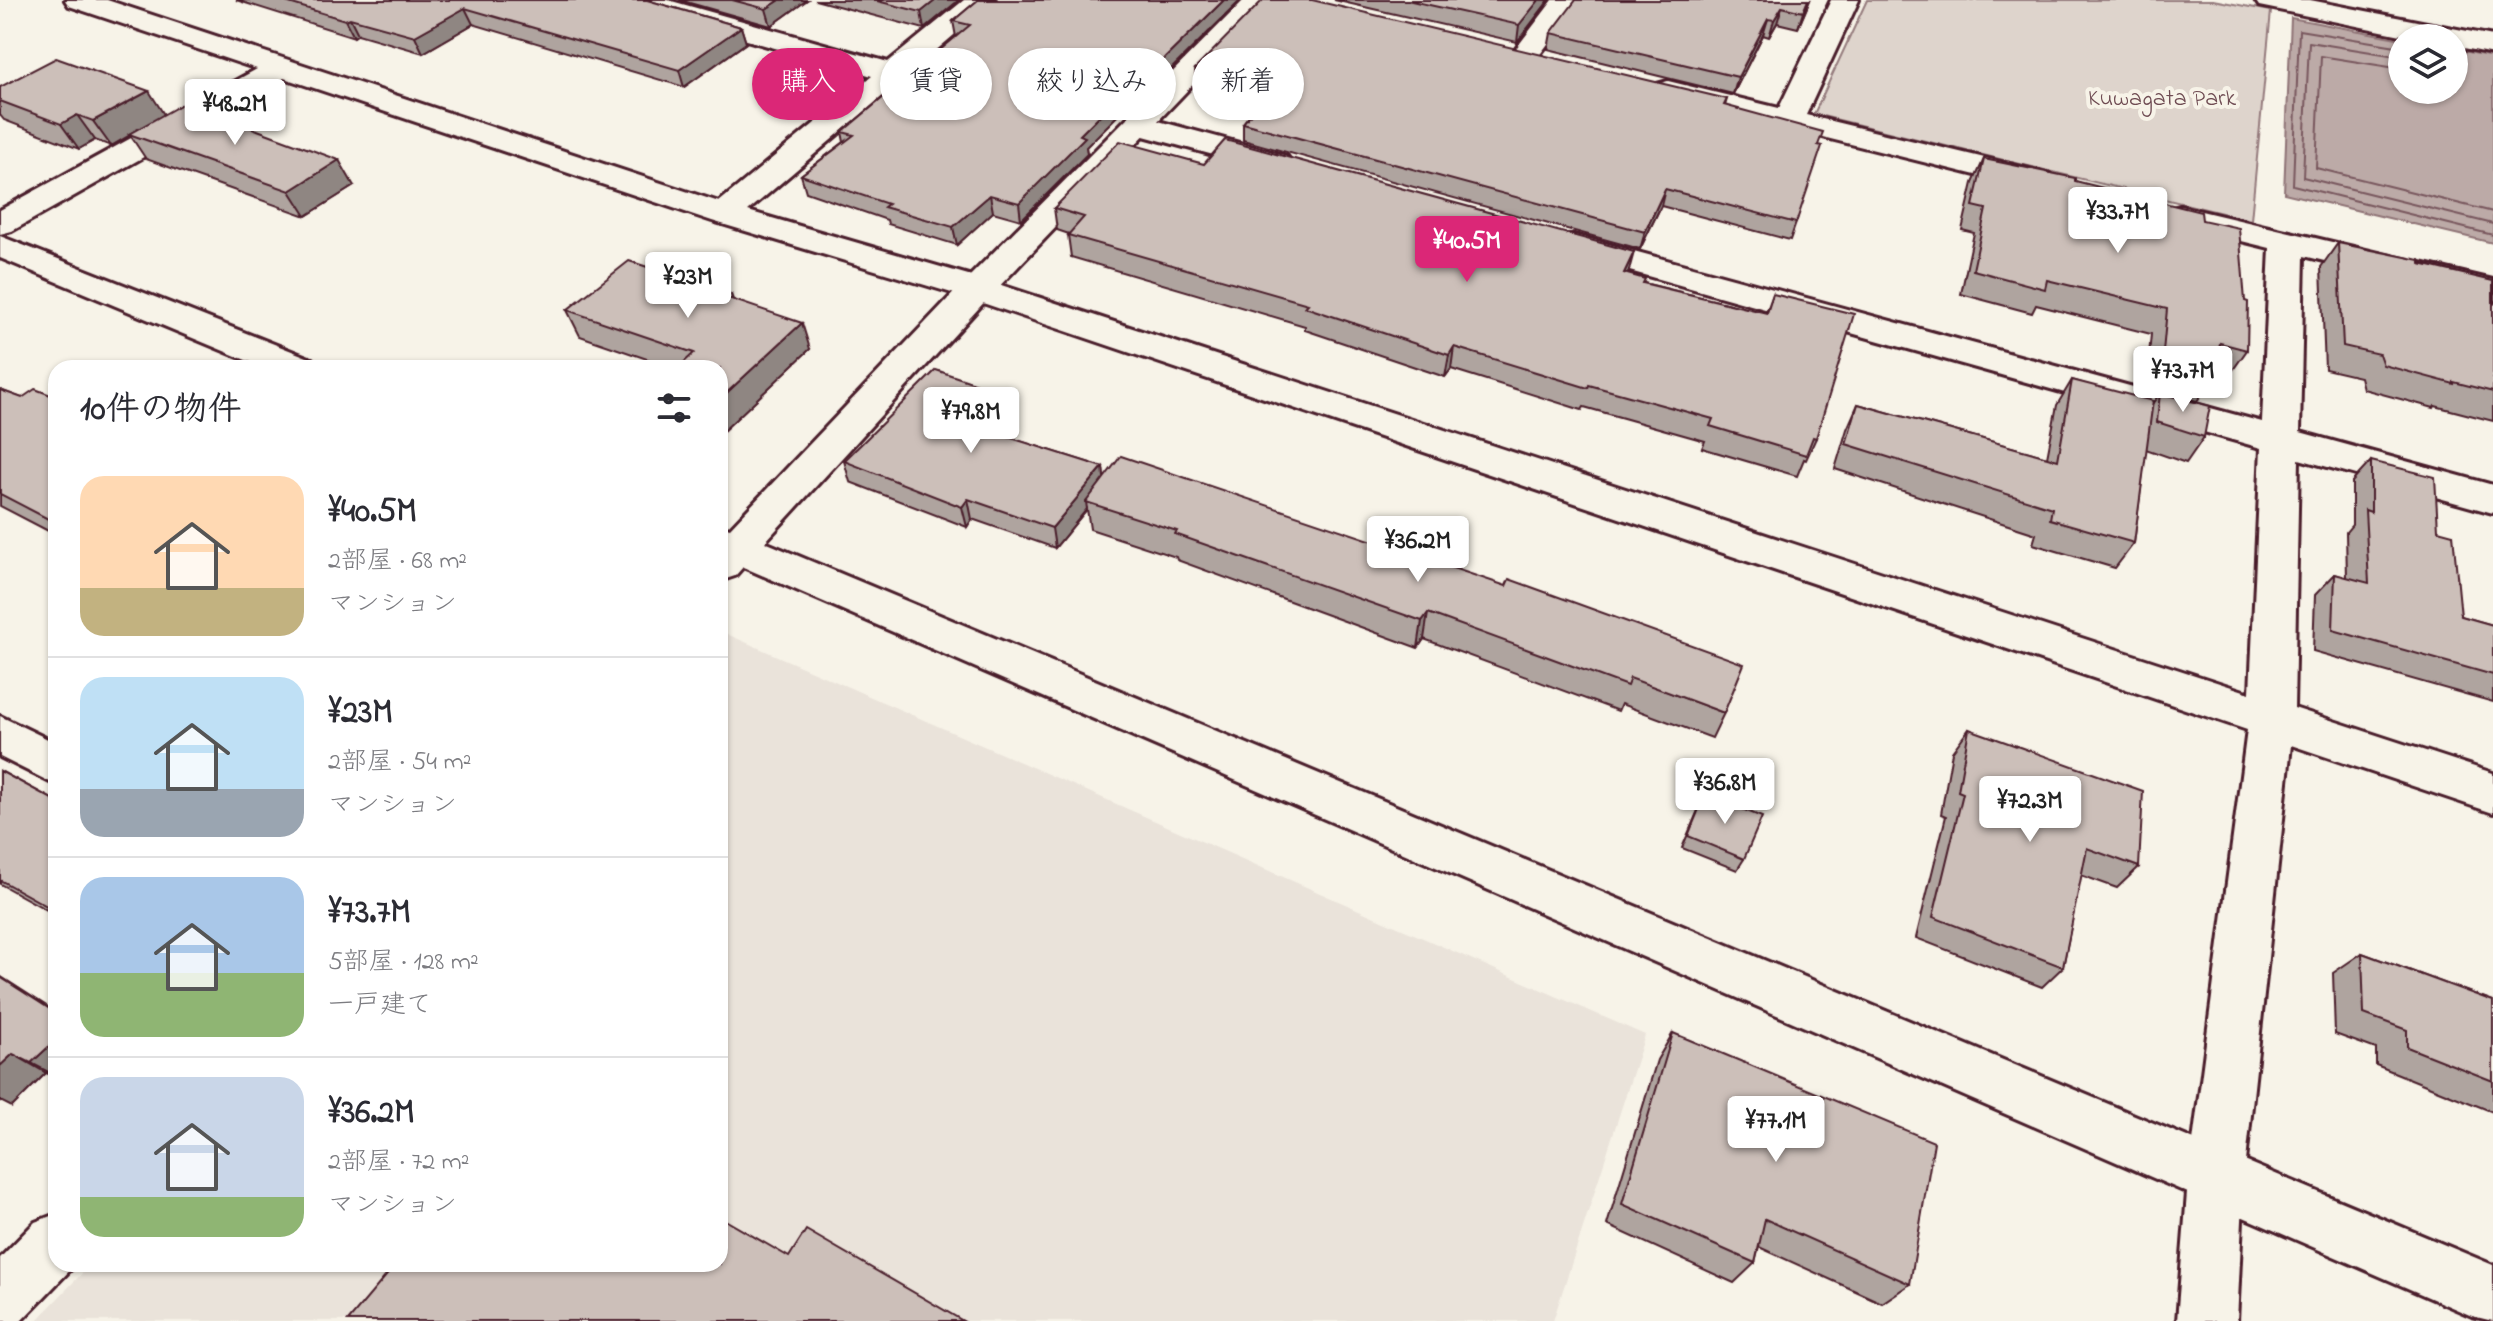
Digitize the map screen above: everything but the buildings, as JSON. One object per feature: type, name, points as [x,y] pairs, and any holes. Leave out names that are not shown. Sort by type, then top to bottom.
[{"type":"street","points":[[79,0],[724,214],[977,289],[2493,793]]},
{"type":"street","points":[[638,0],[880,69]]},
{"type":"street","points":[[924,48],[981,0]]},
{"type":"street","points":[[728,549],[1260,0]]},
{"type":"street","points":[[1556,62],[1510,51],[1567,0]]},
{"type":"street","points":[[1788,120],[1845,0]]},
{"type":"street","points":[[2269,0],[2493,45]]},
{"type":"street","points":[[0,224],[281,67]]},
{"type":"street","points":[[1634,82],[2075,190]]},
{"type":"street","points":[[724,214],[880,85]]},
{"type":"street","points":[[1140,125],[1309,172]]},
{"type":"street","points":[[2151,209],[2493,291]]},
{"type":"street","points":[[1541,236],[2493,499]]},
{"type":"street","points":[[2207,1321],[2216,1180],[2271,721],[2287,242]]},
{"type":"street","points":[[0,246],[279,360]]},
{"type":"street","points":[[728,552],[2493,1295]]},
{"type":"street","points":[[0,1300],[48,1251]]},
{"type":"shaded area","points":[[728,634],[1645,1035],[1553,1321],[36,1321],[83,1272],[728,1272]]},
{"type":"green space","name":"Kuwagata Park","points":[[1867,0],[2213,0],[2271,11],[2251,220],[1814,114]]},
{"type":"water","points":[[2291,18],[2388,36],[2388,104],[2468,104],[2468,52],[2493,57],[2493,243],[2284,193]]}]
